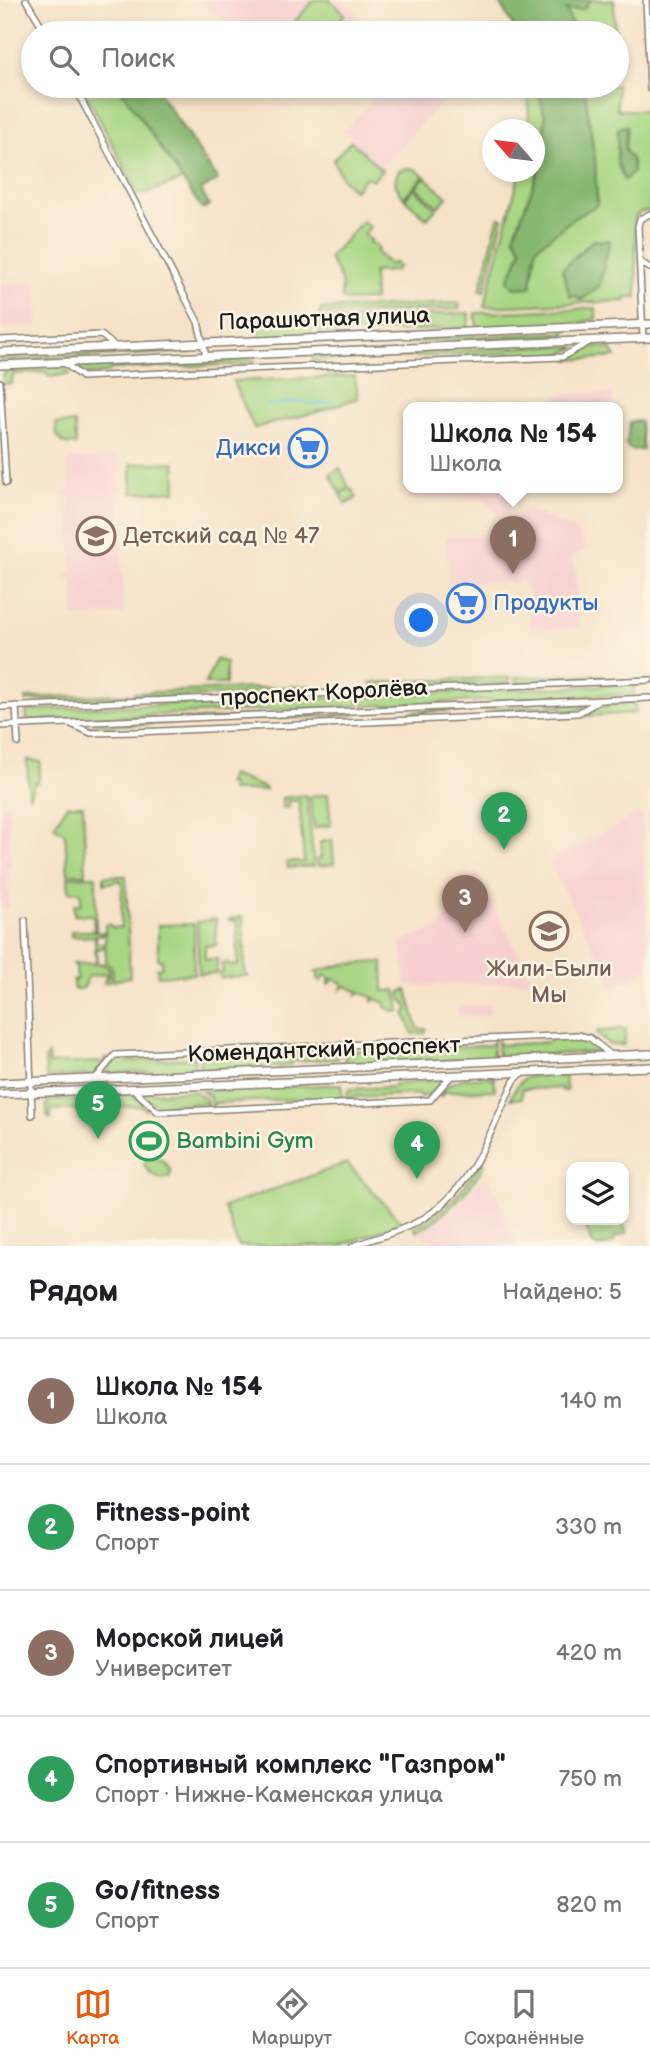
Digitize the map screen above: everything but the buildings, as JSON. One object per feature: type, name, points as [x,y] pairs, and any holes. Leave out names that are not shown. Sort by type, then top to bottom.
[{"type":"main road","name":"Парашютная улица","points":[[0,352],[646,324]]},
{"type":"main road","points":[[568,328],[573,334],[568,341]]},
{"type":"main road","points":[[332,338],[328,344],[334,351]]},
{"type":"main road","name":"Парашютная улица","points":[[0,365],[646,338]]},
{"type":"main road","name":"Комендантский проспект","points":[[0,1083],[650,1054]]},
{"type":"main road","name":"Комендантский проспект","points":[[0,1094],[650,1067]]},
{"type":"street","points":[[26,0],[39,21]]},
{"type":"street","points":[[646,0],[650,89]]},
{"type":"street","points":[[80,98],[198,322],[206,356]]},
{"type":"street","points":[[646,338],[638,226],[640,219],[648,217]]},
{"type":"street","points":[[640,262],[650,268]]},
{"type":"street","points":[[0,340],[101,335],[116,347]]},
{"type":"street","points":[[63,362],[82,377],[562,357],[591,341]]},
{"type":"street","points":[[0,382],[6,483]]},
{"type":"street","name":"проспект Королёва","points":[[0,707],[650,680]]},
{"type":"street","name":"проспект Королёва","points":[[0,726],[650,698]]},
{"type":"street","points":[[68,723],[85,732],[97,734],[578,713],[599,701]]},
{"type":"street","points":[[16,706],[18,743]]},
{"type":"street","points":[[25,920],[32,1115]]},
{"type":"street","points":[[95,1079],[115,1055],[578,1035],[590,1038],[611,1055]]},
{"type":"street","points":[[353,1246],[419,1221],[456,1191],[473,1168],[514,1081],[525,1071]]},
{"type":"street","points":[[509,1072],[514,1081]]},
{"type":"street","points":[[132,1088],[158,1112],[430,1100],[452,1074]]},
{"type":"shaded area","points":[[201,0],[342,0],[360,17],[356,21],[224,21]]},
{"type":"shaded area","points":[[374,98],[445,98],[382,167],[344,131]]},
{"type":"shaded area","points":[[37,282],[38,326],[0,328],[0,284]]},
{"type":"shaded area","points":[[613,393],[613,402],[557,402],[557,394]]},
{"type":"shaded area","name":"Детский сад № 47","points":[[118,457],[124,614],[74,616],[72,579],[66,578],[66,571],[72,570],[69,496],[63,496],[63,491],[69,490],[67,459]]},
{"type":"shaded area","points":[[410,493],[513,493],[507,501],[514,509],[499,517],[482,497],[413,499]]},
{"type":"shaded area","points":[[527,509],[577,531],[586,549],[571,557],[576,567],[579,628],[530,630],[529,591],[523,582],[449,583],[446,537],[485,534],[495,525]]},
{"type":"shaded area","points":[[3,803],[8,803],[11,869],[8,869],[9,909],[0,909],[0,807],[3,807]]},
{"type":"shaded area","points":[[642,812],[648,969],[614,988],[549,861]]},
{"type":"shaded area","points":[[478,876],[532,981],[406,986],[401,941],[440,928],[445,918],[456,914],[446,889]]},
{"type":"shaded area","points":[[489,1005],[489,1015],[458,1016],[458,1006]]},
{"type":"shaded area","points":[[488,1174],[517,1246],[434,1246],[421,1233],[456,1207]]},
{"type":"green space","points":[[314,0],[330,0],[345,14],[339,21],[295,21]]},
{"type":"green space","points":[[498,0],[590,0],[584,9],[566,10],[571,21],[510,21]]},
{"type":"green space","points":[[590,0],[614,0],[615,21],[571,21],[566,10],[584,9]]},
{"type":"green space","points":[[88,98],[127,98],[183,180],[139,195]]},
{"type":"green space","points":[[127,98],[163,98],[218,180],[201,190],[209,206],[202,209]]},
{"type":"green space","points":[[528,98],[540,98],[545,117],[529,119]]},
{"type":"green space","points":[[540,98],[586,98],[595,160],[597,205],[574,218],[536,248],[531,287],[515,288],[508,281],[522,249],[514,236],[534,182],[545,182],[545,119]]},
{"type":"green space","points":[[586,98],[617,98],[617,110],[650,110],[650,211],[640,212],[635,217],[637,297],[626,297],[626,301],[484,307],[517,182],[534,182],[514,236],[522,249],[508,281],[531,286],[536,248],[574,218],[597,205],[595,160]],"holes":[[[592,241],[581,300],[576,296],[562,269]]]},
{"type":"green space","points":[[627,126],[625,150],[632,161],[633,172],[624,180],[617,162],[618,128]]},
{"type":"green space","points":[[351,141],[382,170],[373,180],[366,177],[354,190],[343,180],[333,160]]},
{"type":"green space","points":[[415,169],[424,176],[404,197],[395,182],[399,171]]},
{"type":"green space","points":[[425,177],[447,197],[438,207],[416,187]]},
{"type":"green space","points":[[414,188],[436,209],[427,219],[405,199]]},
{"type":"green space","points":[[500,217],[503,218],[484,292],[480,291]]},
{"type":"green space","points":[[363,221],[370,227],[364,234],[371,240],[369,242],[372,245],[378,247],[377,253],[390,265],[395,262],[398,267],[395,271],[373,272],[374,300],[345,301],[342,299],[341,280],[329,258]]},
{"type":"green space","points":[[610,240],[599,287],[581,300],[570,296],[562,269],[592,241]]},
{"type":"green space","points":[[460,303],[459,309],[319,315],[321,309]]},
{"type":"green space","points":[[596,308],[596,319],[579,323],[477,327],[475,313]]},
{"type":"green space","points":[[469,313],[468,328],[320,334],[318,320]]},
{"type":"green space","points":[[312,320],[312,334],[261,337],[260,322]]},
{"type":"green space","points":[[567,332],[566,336],[336,346],[336,342]]},
{"type":"green space","points":[[544,346],[577,347],[560,355],[515,357],[511,353],[313,361],[312,357]]},
{"type":"green space","points":[[594,346],[610,348],[616,357],[567,360]]},
{"type":"green space","points":[[189,349],[190,352],[0,361],[0,357]]},
{"type":"green space","points":[[254,359],[254,364],[112,369],[106,373],[84,375],[78,368]]},
{"type":"green space","points":[[61,367],[70,374],[50,377],[46,372],[13,374],[12,384],[3,384],[3,375],[9,369]]},
{"type":"green space","points":[[355,376],[358,398],[254,428],[233,381]]},
{"type":"green space","points":[[640,421],[643,450],[631,450],[626,445],[630,422]]},
{"type":"green space","points":[[75,423],[76,445],[64,444],[57,436],[56,424]]},
{"type":"green space","points":[[175,462],[176,491],[132,493],[131,464]]},
{"type":"green space","points":[[340,468],[349,488],[341,493],[351,488],[357,498],[346,504],[330,474]]},
{"type":"green space","points":[[216,659],[226,663],[226,684],[205,684]]},
{"type":"green space","points":[[602,675],[603,678],[517,683],[515,677]]},
{"type":"green space","points":[[510,677],[509,683],[377,689],[371,683]]},
{"type":"green space","points":[[634,684],[634,694],[364,706],[363,696]]},
{"type":"green space","points":[[312,686],[313,689],[297,692],[134,699],[133,693]]},
{"type":"green space","points":[[128,694],[127,699],[26,701],[26,698]]},
{"type":"green space","points":[[358,696],[359,706],[27,721],[26,710]]},
{"type":"green space","points":[[635,703],[635,713],[585,716],[599,706]]},
{"type":"green space","points":[[588,705],[578,710],[562,711],[561,707],[424,712],[420,717],[409,717],[409,713],[424,710]]},
{"type":"green space","points":[[356,713],[109,726],[106,730],[89,730],[83,727],[102,723]]},
{"type":"green space","points":[[27,760],[41,762],[38,783],[35,782],[29,797]]},
{"type":"green space","points":[[231,775],[265,790],[231,791],[231,785],[227,785]]},
{"type":"green space","points":[[328,794],[331,825],[314,828],[310,796]]},
{"type":"green space","points":[[305,795],[314,866],[288,868],[287,862],[304,862],[299,801],[288,801],[289,807],[282,808],[282,798]]},
{"type":"green space","points":[[67,805],[83,805],[86,874],[68,874],[65,834],[54,826]]},
{"type":"green space","points":[[332,840],[334,864],[318,866],[317,859],[321,858],[320,842]]},
{"type":"green space","points":[[96,876],[96,932],[103,932],[103,935],[96,935],[96,943],[103,943],[103,948],[96,949],[97,963],[104,964],[109,969],[110,982],[104,983],[107,974],[88,976],[84,988],[74,990],[73,980],[77,979],[76,966],[73,964],[96,963],[95,936],[71,937],[71,931],[94,931],[93,915],[74,915],[74,904],[81,904],[81,892],[69,891],[68,877]]},
{"type":"green space","points":[[104,876],[126,876],[130,977],[113,981],[112,968],[106,962],[105,925],[121,927],[122,884],[120,880],[104,884]]},
{"type":"green space","points":[[243,917],[245,971],[248,976],[220,978],[219,973],[223,972],[222,963],[228,963],[228,966],[238,965],[237,921],[229,919]]},
{"type":"green space","points":[[216,919],[216,945],[205,946],[205,959],[217,959],[217,973],[199,974],[197,922]]},
{"type":"green space","points":[[194,924],[194,974],[158,976],[157,968],[162,967],[162,960],[158,960],[158,925]]},
{"type":"green space","points":[[383,962],[384,991],[396,990],[400,1011],[385,1007],[386,1003],[376,999],[372,1002],[374,998],[360,992],[357,995],[358,991],[345,986],[341,989],[343,983],[333,979],[328,984],[330,978],[324,975],[321,981],[318,979],[318,973],[314,972],[345,964]]},
{"type":"green space","points":[[407,990],[418,1029],[426,1029],[425,1033],[413,1034],[405,1014],[408,1010],[400,994]]},
{"type":"green space","points":[[626,1029],[624,1045],[610,1045],[596,1034],[598,1031]]},
{"type":"green space","points":[[579,1037],[588,1040],[598,1052],[498,1057],[497,1041],[500,1045]]},
{"type":"green space","points":[[493,1041],[493,1058],[345,1064],[344,1047],[348,1051],[424,1044],[427,1048],[490,1045]]},
{"type":"green space","points":[[338,1048],[340,1055],[337,1059],[292,1061],[292,1064],[277,1067],[200,1070],[199,1054],[202,1058],[337,1052]]},
{"type":"green space","points":[[194,1054],[195,1071],[106,1073],[122,1058],[127,1061],[192,1058]]},
{"type":"green space","points":[[48,1055],[49,1064],[103,1062],[105,1058],[108,1060],[93,1075],[46,1077],[45,1059]]},
{"type":"green space","points":[[564,1075],[567,1091],[562,1091],[562,1088],[522,1089],[522,1098],[510,1099],[525,1078]]},
{"type":"green space","points":[[494,1077],[495,1090],[443,1092],[442,1096],[439,1096],[449,1084],[455,1081]]},
{"type":"green space","points":[[439,1080],[440,1084],[430,1094],[420,1097],[419,1094],[350,1097],[347,1101],[350,1089],[394,1087],[395,1084]]},
{"type":"green space","points":[[342,1084],[342,1101],[339,1097],[215,1103],[212,1107],[209,1096],[201,1091]]},
{"type":"green space","points":[[196,1091],[206,1099],[207,1107],[204,1103],[166,1105],[163,1109],[144,1096],[145,1093]]},
{"type":"green space","points":[[110,1094],[133,1095],[147,1108],[145,1110],[142,1106],[51,1110],[51,1119],[47,1116],[47,1104],[50,1100],[96,1101],[96,1098]]},
{"type":"green space","points":[[148,1157],[165,1163],[170,1169],[169,1178],[154,1176],[148,1171],[144,1164]]},
{"type":"green space","points":[[480,1161],[485,1163],[464,1194],[447,1211],[417,1232],[414,1227],[425,1222],[453,1200]]},
{"type":"green space","points":[[347,1163],[402,1223],[339,1246],[238,1246],[224,1207]]},
{"type":"green space","points":[[594,1225],[623,1225],[627,1233],[613,1238],[614,1242],[605,1246],[594,1246],[586,1228]]},
{"type":"waterway","points":[[265,406],[298,401],[315,405],[332,401]]},
{"type":"place","name":"Дикси","points":[[308,448]]},
{"type":"place","name":"Детский сад № 47","points":[[96,536]]},
{"type":"place","name":"Школа № 154","points":[[513,574]]},
{"type":"place","name":"Продукты","points":[[466,603]]},
{"type":"place","name":"Fitness-point","points":[[504,850]]},
{"type":"place","name":"Жили-Были Мы","points":[[549,931]]},
{"type":"place","name":"Морской лицей","points":[[465,933]]},
{"type":"place","name":"Go/fitness","points":[[98,1139]]},
{"type":"place","name":"Bambini Gym","points":[[149,1141]]},
{"type":"place","name":"Спортивный комплекс \"Газпром\"","points":[[417,1179]]}]
